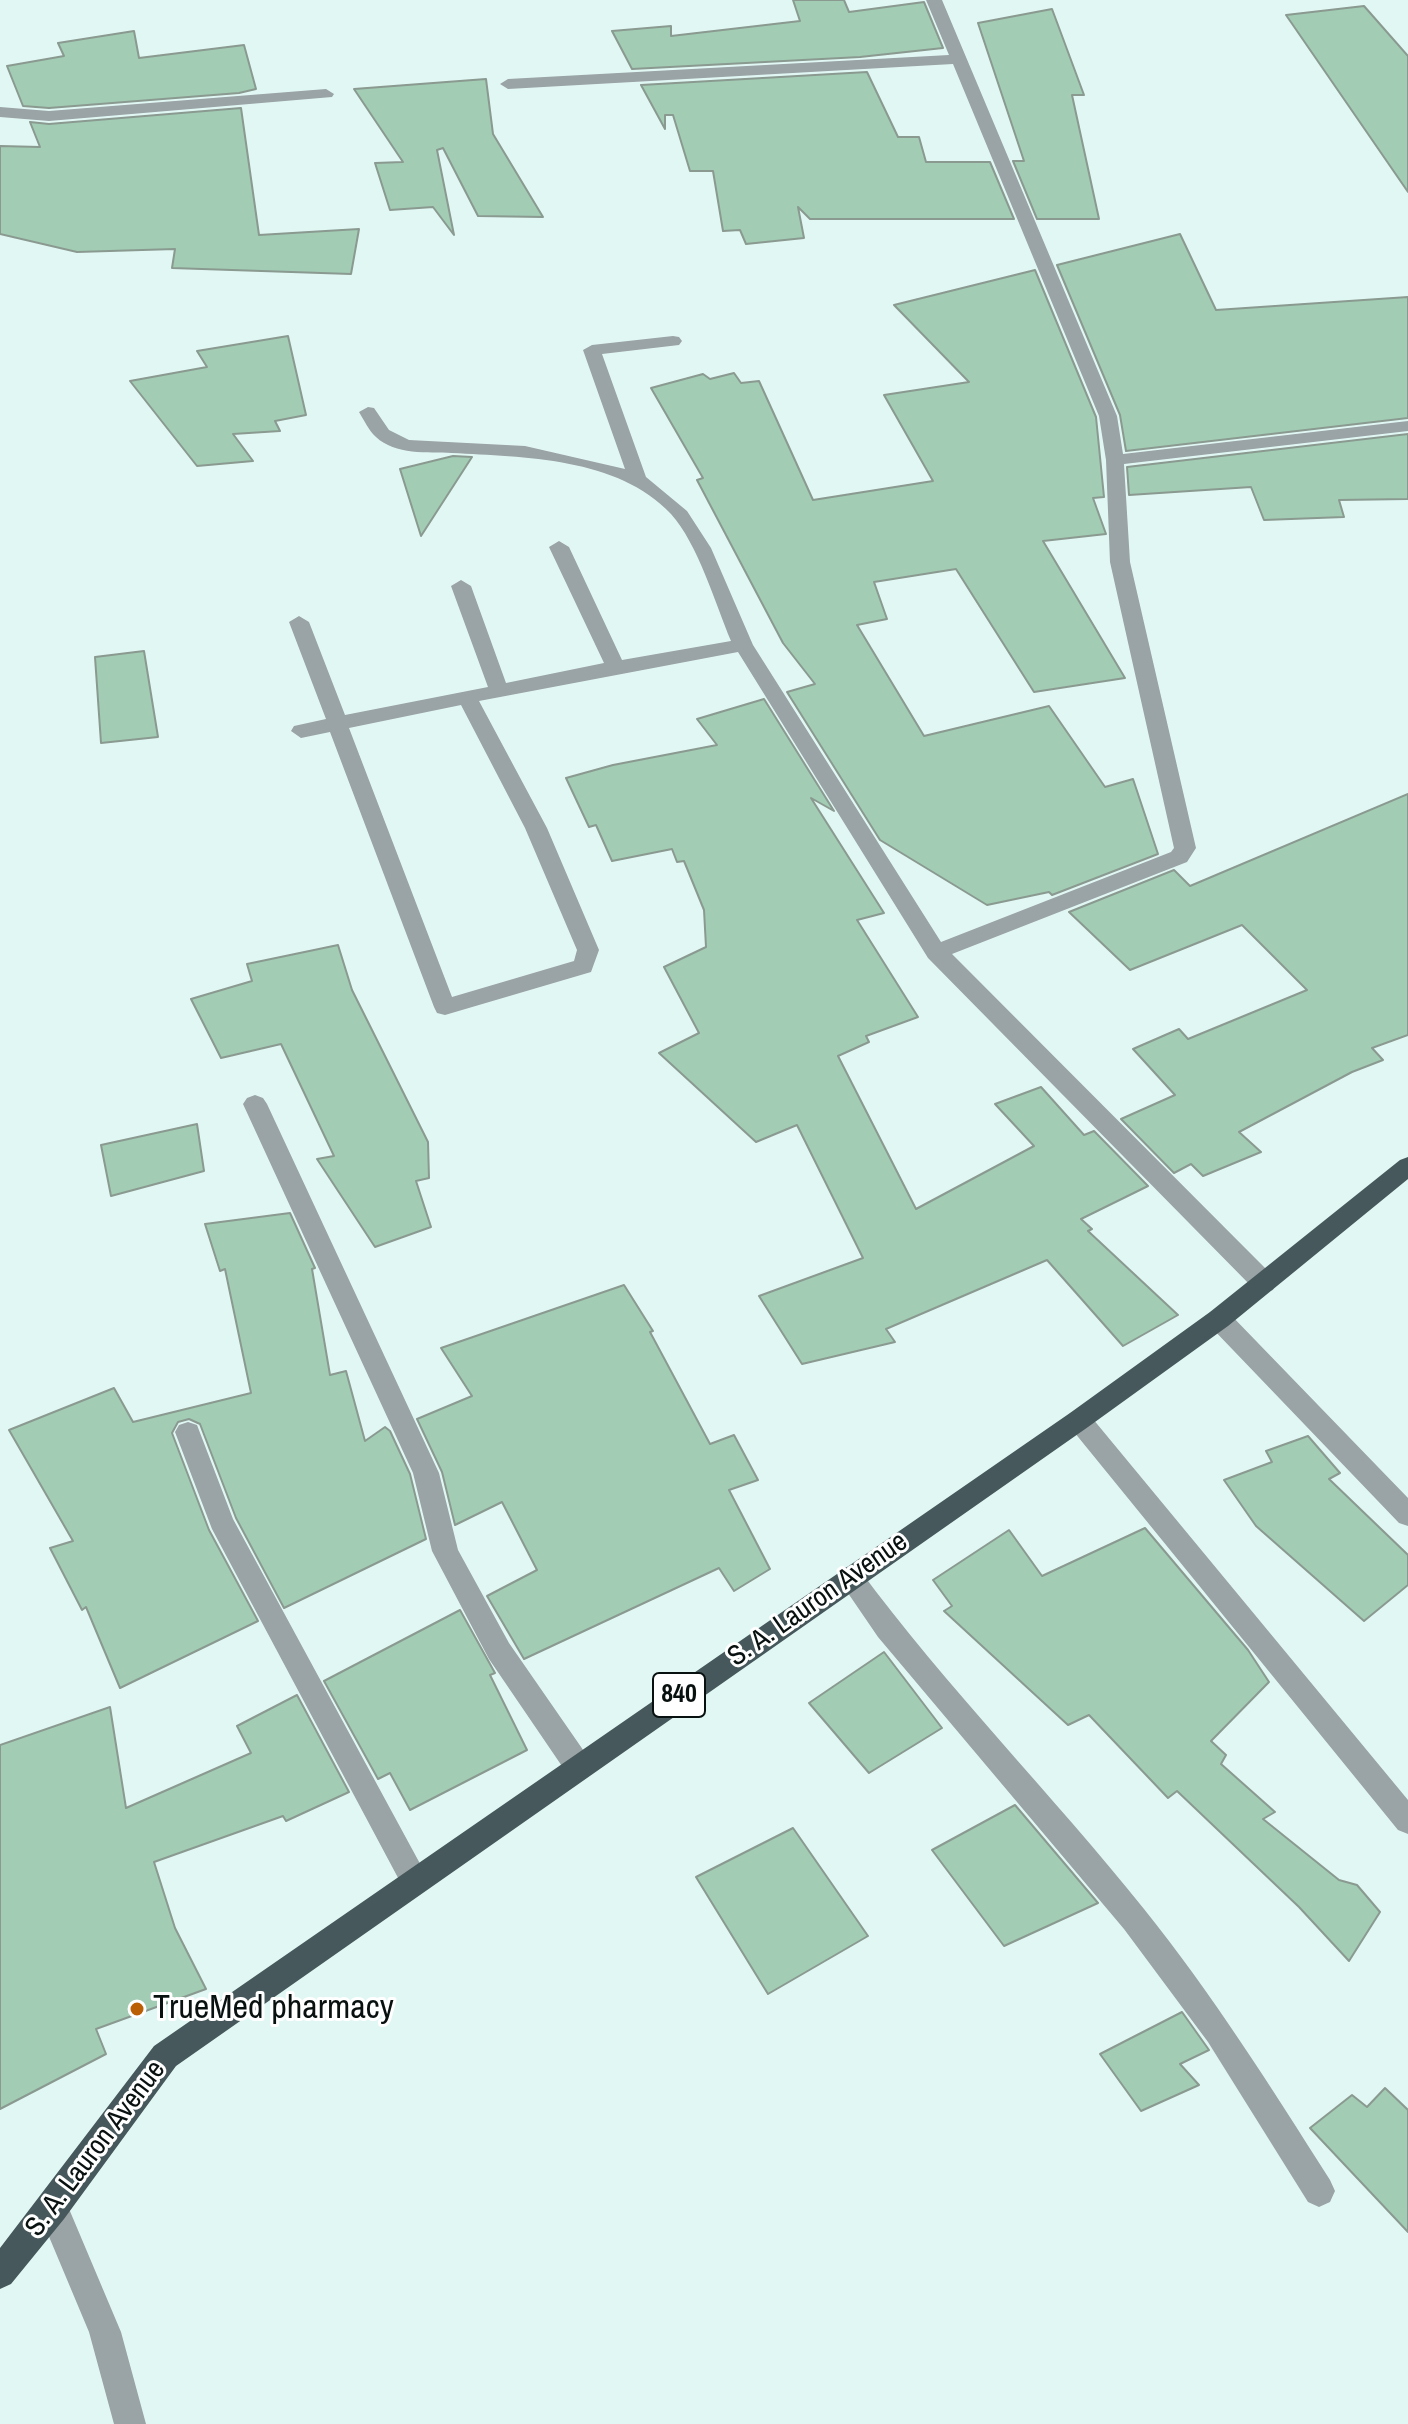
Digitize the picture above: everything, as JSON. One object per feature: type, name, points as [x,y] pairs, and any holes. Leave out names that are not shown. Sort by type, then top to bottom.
[{"type":"highway","name":"S. A. Lauron Avenue","points":[[0,2273],[53,2208],[165,2056],[1079,1420],[1219,1319],[1408,1166]]},
{"type":"street","points":[[934,0],[1108,416],[1115,460],[1120,562],[1185,848],[1179,857],[936,952]]},
{"type":"street","points":[[508,84],[961,59]]},
{"type":"street","points":[[0,112],[49,116],[326,94]]},
{"type":"street","points":[[638,480],[592,350],[673,341]]},
{"type":"street","points":[[368,412],[383,434],[414,447],[525,452],[600,467],[638,480],[678,511],[701,548],[743,645],[936,952],[1264,1283]]},
{"type":"street","points":[[1115,460],[1408,426]]},
{"type":"street","points":[[559,547],[616,667]]},
{"type":"street","points":[[461,586],[500,693]]},
{"type":"street","points":[[299,622],[445,1007],[583,966],[588,950],[536,828],[468,700]]},
{"type":"street","points":[[301,731],[468,700],[616,667],[743,645]]},
{"type":"street","points":[[255,1104],[426,1473],[445,1551],[499,1651],[578,1766]]},
{"type":"street","points":[[1219,1319],[1408,1515]]},
{"type":"street","points":[[1079,1420],[1408,1821]]},
{"type":"street","points":[[188,1432],[221,1521],[414,1880]]},
{"type":"street","points":[[850,1577],[888,1629],[1134,1919],[1219,2032],[1319,2191]]},
{"type":"street","points":[[53,2208],[105,2332],[130,2424]]},
{"type":"building","points":[[793,0],[844,0],[849,12],[924,2],[943,48],[860,57],[632,69],[612,31],[671,26],[671,36],[800,21]]},
{"type":"building","points":[[1364,6],[1408,56],[1408,192],[1286,15]]},
{"type":"building","points":[[1052,9],[1084,95],[1072,95],[1099,219],[1037,219],[1013,161],[1024,161],[978,23]]},
{"type":"building","points":[[134,31],[139,58],[244,45],[256,89],[239,93],[49,108],[23,106],[7,66],[64,56],[58,43]]},
{"type":"building","points":[[867,72],[898,137],[919,137],[926,162],[990,162],[1014,219],[810,219],[798,207],[804,238],[746,244],[740,230],[723,231],[713,171],[690,171],[673,115],[665,115],[665,129],[641,85]]},
{"type":"building","points":[[486,79],[493,134],[543,217],[478,216],[443,148],[437,150],[454,235],[433,207],[390,210],[375,163],[403,162],[354,89]]},
{"type":"building","points":[[241,108],[259,235],[359,229],[351,274],[172,268],[175,249],[77,252],[0,234],[0,146],[40,147],[30,122],[49,124]]},
{"type":"building","points":[[1180,234],[1216,310],[1408,297],[1408,418],[1126,451],[1120,415],[1057,265]]},
{"type":"building","points":[[1035,270],[1096,417],[1104,497],[1093,498],[1106,534],[1043,541],[1125,678],[1034,692],[956,569],[874,582],[887,619],[857,625],[924,736],[1049,706],[1105,787],[1133,779],[1158,854],[1052,895],[1049,892],[987,905],[880,840],[787,692],[815,684],[783,643],[697,480],[703,478],[651,388],[703,374],[710,379],[734,373],[741,383],[759,381],[813,500],[933,481],[884,395],[969,382],[894,305]]},
{"type":"building","points":[[288,336],[306,415],[275,421],[280,431],[233,434],[253,461],[197,466],[130,381],[207,367],[197,351]]},
{"type":"building","points":[[1408,434],[1408,499],[1339,500],[1344,517],[1264,520],[1251,487],[1129,495],[1127,467]]},
{"type":"building","points":[[453,456],[472,457],[421,536],[400,469]]},
{"type":"building","points":[[144,651],[158,737],[101,743],[95,657]]},
{"type":"building","points":[[764,699],[834,811],[811,798],[884,913],[857,920],[918,1017],[866,1036],[869,1042],[838,1056],[916,1209],[1034,1146],[995,1104],[1041,1087],[1084,1135],[1094,1131],[1148,1186],[1081,1219],[1092,1229],[1088,1231],[1178,1315],[1123,1346],[1047,1260],[886,1329],[895,1342],[802,1364],[759,1296],[863,1258],[797,1125],[756,1142],[659,1053],[699,1033],[664,967],[706,947],[704,910],[684,861],[677,862],[672,849],[612,861],[596,825],[589,827],[566,778],[613,765],[717,745],[697,719]]},
{"type":"building","points":[[1408,794],[1408,1035],[1372,1048],[1383,1060],[1352,1072],[1239,1132],[1261,1152],[1203,1176],[1191,1164],[1174,1173],[1121,1119],[1175,1095],[1133,1049],[1179,1029],[1188,1039],[1307,990],[1242,925],[1130,970],[1069,912],[1174,870],[1190,886]]},
{"type":"building","points":[[338,945],[352,990],[428,1142],[429,1178],[416,1181],[431,1227],[375,1247],[317,1159],[334,1156],[281,1044],[221,1058],[191,999],[252,981],[247,964]]},
{"type":"building","points":[[197,1124],[204,1171],[111,1196],[101,1145]]},
{"type":"building","points":[[290,1213],[315,1268],[312,1269],[330,1375],[346,1371],[365,1441],[385,1427],[390,1431],[410,1474],[426,1539],[284,1608],[236,1518],[200,1424],[189,1419],[178,1422],[172,1433],[209,1530],[258,1621],[120,1688],[86,1607],[82,1610],[50,1548],[73,1541],[9,1430],[114,1388],[133,1422],[251,1393],[225,1269],[220,1271],[205,1224]]},
{"type":"building","points":[[624,1285],[653,1331],[650,1332],[710,1444],[734,1435],[758,1480],[729,1490],[770,1569],[734,1591],[719,1568],[524,1659],[487,1596],[537,1570],[502,1502],[455,1525],[442,1472],[417,1419],[472,1396],[441,1348]]},
{"type":"building","points":[[1308,1436],[1340,1473],[1329,1479],[1408,1555],[1408,1585],[1364,1621],[1256,1526],[1224,1480],[1272,1462],[1266,1451]]},
{"type":"building","points":[[1145,1528],[1248,1650],[1269,1682],[1211,1741],[1226,1755],[1221,1764],[1275,1812],[1263,1819],[1339,1880],[1357,1885],[1380,1912],[1349,1961],[1299,1907],[1177,1791],[1168,1798],[1089,1715],[1068,1725],[944,1611],[952,1606],[933,1580],[1009,1530],[1042,1576]]},
{"type":"building","points":[[460,1610],[495,1673],[490,1675],[527,1750],[410,1810],[390,1773],[378,1779],[324,1681]]},
{"type":"building","points":[[884,1652],[942,1728],[869,1773],[809,1703]]},
{"type":"building","points":[[297,1695],[349,1792],[286,1821],[283,1816],[154,1862],[175,1928],[206,1989],[96,2029],[106,2054],[0,2109],[0,1745],[110,1707],[126,1808],[251,1753],[237,1726]]},
{"type":"building","points":[[1015,1805],[1098,1903],[1004,1946],[932,1850]]},
{"type":"building","points":[[793,1828],[868,1936],[768,1994],[696,1877]]},
{"type":"building","points":[[1182,2012],[1209,2050],[1180,2064],[1199,2085],[1141,2111],[1100,2054]]},
{"type":"building","points":[[1385,2088],[1408,2110],[1408,2232],[1310,2128],[1352,2095],[1367,2107]]},
{"type":"place","name":"TrueMed pharmacy","points":[[137,2009]]}]
